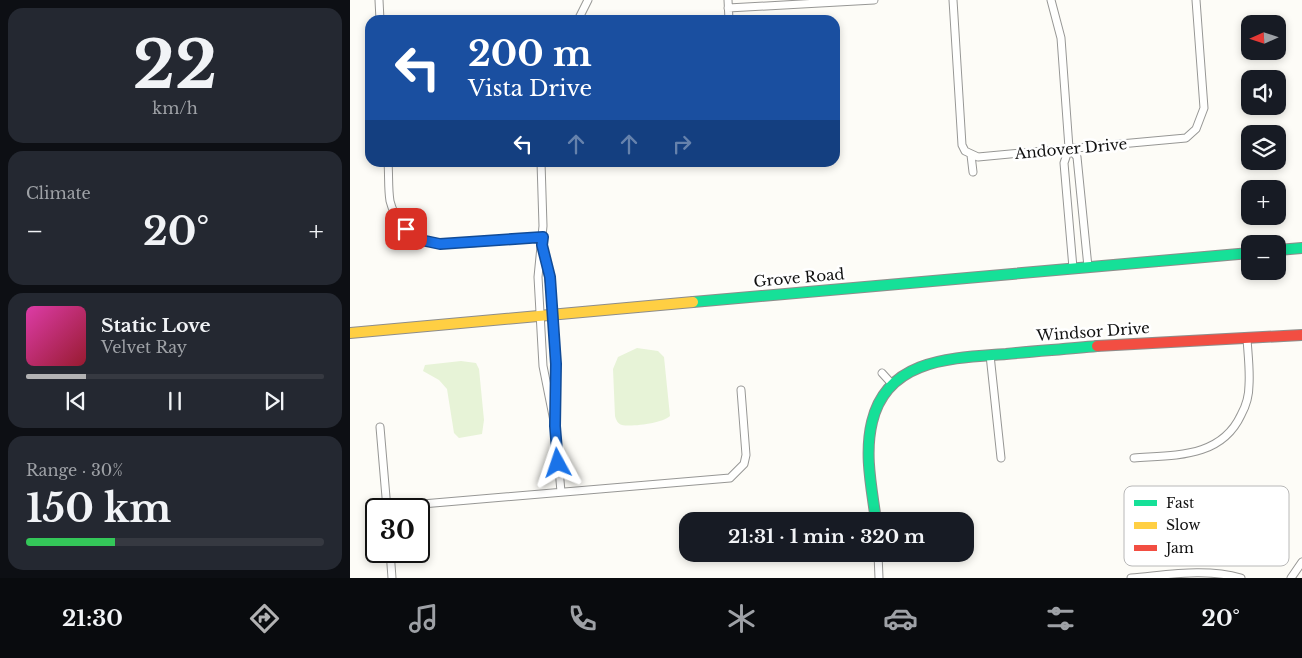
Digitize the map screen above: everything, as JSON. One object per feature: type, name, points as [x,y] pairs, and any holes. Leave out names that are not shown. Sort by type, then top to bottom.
[{"type":"street","points":[[379,0],[380,15]]},
{"type":"street","points":[[580,15],[588,0]]},
{"type":"street","points":[[728,0],[729,15]]},
{"type":"street","points":[[728,8],[874,0]]},
{"type":"street","points":[[953,0],[962,145],[965,151],[971,155],[972,172]]},
{"type":"street","points":[[1051,0],[1061,38],[1069,148],[1064,163],[1073,268]]},
{"type":"street","name":"Andover Drive","points":[[971,155],[978,157],[1186,138],[1196,129],[1204,108],[1196,0]]},
{"type":"street","points":[[1069,148],[1077,157],[1088,267]]},
{"type":"street","points":[[388,167],[390,201],[396,217],[406,229],[421,240],[440,244],[543,237]]},
{"type":"street","points":[[541,167],[543,237],[538,277],[540,316],[544,366],[555,426],[561,492]]},
{"type":"street","points":[[542,245],[550,277],[556,364],[555,426]]},
{"type":"street","points":[[1286,249],[1302,248]]},
{"type":"street","name":"Grove Road","points":[[350,333],[1241,253]]},
{"type":"street","name":"Windsor Drive","points":[[875,512],[870,436],[878,408],[892,384],[912,369],[929,362],[990,355],[1145,342],[1247,339],[1302,335]]},
{"type":"street","points":[[1134,458],[1202,451],[1220,442],[1236,427],[1246,407],[1249,387],[1247,339]]},
{"type":"street","points":[[990,355],[1001,458]]},
{"type":"street","points":[[882,373],[892,384]]},
{"type":"street","points":[[430,504],[730,478],[744,464],[746,454],[741,390]]},
{"type":"street","points":[[380,427],[386,498]]},
{"type":"street","points":[[878,562],[879,578]]},
{"type":"street","points":[[1291,578],[1302,562]]},
{"type":"street","points":[[391,563],[392,578]]},
{"type":"street","points":[[1131,578],[1192,572],[1222,573],[1241,578]]},
{"type":"green space","points":[[637,348],[658,351],[664,357],[670,416],[661,421],[648,424],[622,425],[617,422],[615,416],[613,369],[618,357]]},
{"type":"green space","points":[[461,361],[476,363],[479,369],[484,420],[482,434],[459,438],[454,433],[447,389],[439,380],[423,371],[425,365]]},
{"type":"traffic: fast","points":[[1286,249],[1302,248]]},
{"type":"traffic: fast","points":[[693,302],[1241,254]]},
{"type":"traffic: fast","points":[[875,512],[869,459],[872,422],[880,401],[892,385],[907,373],[944,360],[965,357],[1097,346]]},
{"type":"traffic: slow","points":[[350,333],[693,302]]},
{"type":"traffic: jam","points":[[1097,346],[1302,335]]},
{"type":"route","points":[[406,229],[421,240],[440,244],[543,237],[542,245],[550,277],[556,364],[555,426],[558,463]]}]
